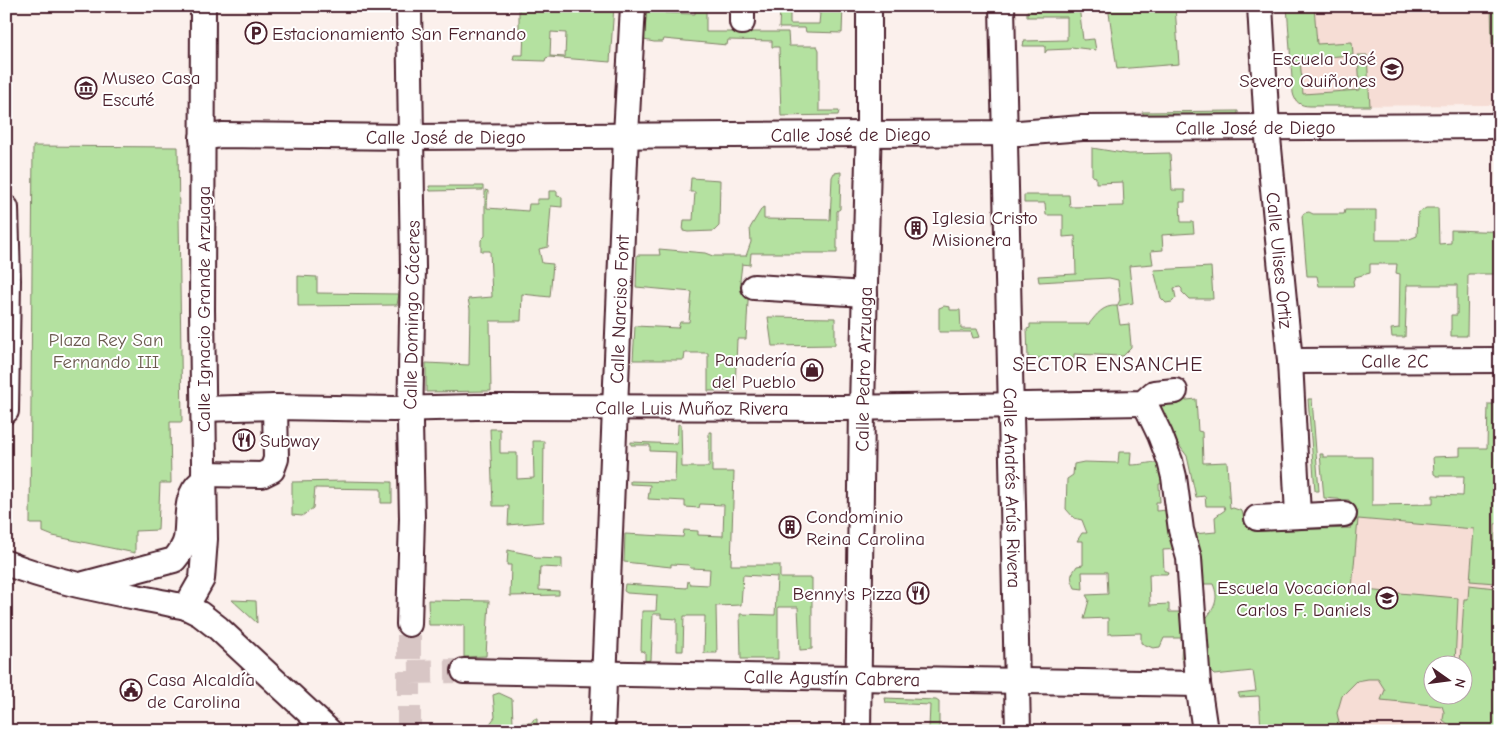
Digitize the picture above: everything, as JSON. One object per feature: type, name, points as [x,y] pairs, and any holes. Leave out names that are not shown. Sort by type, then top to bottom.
[{"type":"street","name":"Calle Ignacio Grande Arzuaga","points":[[186,607],[202,579],[205,539],[203,409],[203,6]]},
{"type":"street","name":"Calle Domingo Cáceres","points":[[409,6],[413,312],[410,624]]},
{"type":"street","name":"Calle Narciso Font","points":[[602,731],[626,135],[634,6]]},
{"type":"street","name":"Calle Pedro Arzuaga","points":[[858,731],[862,407],[869,134],[869,6]]},
{"type":"street","name":"Calle Andrés Arús Rivera","points":[[1002,6],[1018,731]]},
{"type":"street","name":"Calle Ulises Ortiz","points":[[1260,6],[1267,128],[1290,361],[1298,515]]},
{"type":"street","name":"Calle José de Diego","points":[[202,138],[222,135],[412,137],[869,134],[1004,133],[1082,128],[1500,126]]},
{"type":"street","points":[[6,208],[8,280],[6,411]]},
{"type":"street","points":[[754,287],[865,294]]},
{"type":"street","name":"Calle 2C","points":[[1290,361],[1500,360]]},
{"type":"street","name":"Calle Luis Muñoz Rivera","points":[[203,409],[275,407],[411,409],[476,407],[842,408],[1012,406],[1143,403],[1154,393],[1175,391]]},
{"type":"street","points":[[1143,403],[1160,435],[1174,476],[1181,530],[1188,558],[1198,684],[1204,731]]},
{"type":"street","points":[[80,585],[174,560],[182,551],[186,541],[188,506],[195,486],[204,477],[262,475],[272,470],[276,459],[275,407]]},
{"type":"street","points":[[1257,518],[1344,514]]},
{"type":"street","points":[[6,563],[28,572],[80,585],[186,607],[200,614],[218,628],[329,731]]},
{"type":"street","name":"Calle Agustín Cabrera","points":[[464,672],[1198,684]]},
{"type":"shaded area","name":"Escuela José Severo Quiñones","points":[[1287,6],[1491,6],[1492,105],[1301,105],[1295,101],[1293,93]]},
{"type":"shaded area","name":"Escuela Vocacional Carlos F. Daniels","points":[[1500,504],[1500,731],[1303,731],[1260,531],[1349,526],[1350,506]]},
{"type":"green space","points":[[519,6],[614,6],[610,62],[549,57],[545,61],[513,60],[514,55],[523,55],[524,31],[519,30]],"holes":[[[551,32],[566,33],[565,57],[550,56]]]},
{"type":"green space","points":[[646,6],[665,6],[665,13],[695,14],[695,6],[706,6],[706,32],[788,32],[789,46],[817,46],[819,50],[819,111],[839,111],[838,115],[781,116],[779,47],[772,47],[772,41],[728,40],[727,45],[664,39],[663,42],[644,40]]},
{"type":"green space","points":[[780,6],[790,6],[790,24],[819,24],[820,13],[818,13],[818,6],[843,6],[842,33],[806,32],[805,28],[779,28]]},
{"type":"green space","points":[[1070,6],[1079,6],[1083,40],[1094,39],[1096,50],[1071,47],[1070,49],[1047,50],[1045,53],[1045,46],[1023,46],[1024,41],[1067,40],[1067,17],[1027,17],[1027,11],[1069,12]]},
{"type":"green space","points":[[1108,6],[1175,6],[1179,64],[1117,69]]},
{"type":"green space","points":[[1287,6],[1314,6],[1317,44],[1352,42],[1353,55],[1300,59],[1303,94],[1360,90],[1358,55],[1367,55],[1370,106],[1306,106],[1295,99]]},
{"type":"green space","points":[[1491,6],[1500,6],[1500,44],[1492,44]]},
{"type":"green space","points":[[1238,111],[1238,115],[1145,116],[1142,112]]},
{"type":"green space","name":"Plaza Rey San Fernando III","points":[[33,146],[178,147],[182,422],[170,422],[171,483],[160,483],[158,530],[135,531],[135,553],[53,536],[43,532],[43,524],[30,524]]},
{"type":"green space","points":[[1092,148],[1129,154],[1170,153],[1172,190],[1185,190],[1185,202],[1180,202],[1181,222],[1193,222],[1194,233],[1162,235],[1163,250],[1151,251],[1153,264],[1129,266],[1133,303],[1117,306],[1120,300],[1118,280],[1109,278],[1039,282],[1038,276],[1076,274],[1075,236],[1063,237],[1063,215],[1046,215],[1045,203],[1024,203],[1024,195],[1069,195],[1070,207],[1124,206],[1123,182],[1096,183],[1096,177],[1092,176]]},
{"type":"green space","points":[[841,172],[840,209],[837,211],[837,253],[751,253],[750,265],[742,264],[740,281],[749,283],[746,339],[737,339],[735,391],[708,391],[708,353],[685,353],[684,360],[633,360],[635,326],[678,328],[680,322],[689,322],[692,292],[636,287],[637,255],[660,255],[659,249],[705,253],[713,256],[746,256],[751,242],[750,228],[764,207],[764,219],[830,220],[832,177],[834,173]]},
{"type":"green space","points":[[691,178],[720,180],[719,226],[714,231],[683,231],[684,220],[693,220],[695,192],[690,192]]},
{"type":"green space","points":[[429,186],[483,186],[483,190],[430,191]]},
{"type":"green space","points":[[485,190],[488,191],[487,208],[528,211],[529,204],[537,204],[537,199],[549,199],[549,191],[557,191],[557,196],[562,197],[562,207],[551,206],[548,247],[539,249],[542,263],[553,264],[550,297],[522,294],[521,321],[490,321],[491,391],[426,392],[426,363],[469,365],[470,309],[468,299],[492,297],[490,251],[481,251],[481,240],[485,236]]},
{"type":"green space","points":[[1426,208],[1438,208],[1439,244],[1451,243],[1451,230],[1500,231],[1500,274],[1468,274],[1467,336],[1451,336],[1451,315],[1457,315],[1457,285],[1407,285],[1405,337],[1392,337],[1391,329],[1399,328],[1400,274],[1396,273],[1397,264],[1370,264],[1370,273],[1355,277],[1353,281],[1354,286],[1319,286],[1317,276],[1307,276],[1302,216],[1304,213],[1344,214],[1345,210],[1376,210],[1376,240],[1407,240],[1417,236],[1418,213]]},
{"type":"green space","points":[[1211,267],[1213,299],[1189,299],[1180,287],[1174,288],[1176,298],[1172,302],[1166,303],[1161,298],[1154,270]]},
{"type":"green space","points":[[298,276],[317,277],[317,293],[399,294],[397,305],[298,306]]},
{"type":"green space","points":[[944,306],[950,307],[950,310],[960,310],[961,329],[977,329],[980,337],[973,338],[971,332],[939,332],[939,308]]},
{"type":"green space","points":[[1117,306],[1120,325],[1129,324],[1131,348],[1123,356],[1074,354],[1074,359],[1028,358],[1027,329],[1030,328],[1030,324],[1089,324],[1104,309]]},
{"type":"green space","points":[[768,317],[835,318],[835,345],[772,346]]},
{"type":"green space","name":"Escuela Vocacional Carlos F. Daniels","points":[[1196,399],[1198,431],[1202,432],[1203,463],[1227,462],[1230,509],[1242,511],[1246,525],[1260,531],[1351,528],[1349,500],[1324,498],[1320,454],[1323,454],[1323,457],[1372,457],[1372,505],[1433,504],[1433,495],[1463,496],[1464,476],[1437,476],[1434,474],[1433,457],[1460,456],[1460,448],[1487,448],[1488,404],[1495,404],[1497,498],[1500,499],[1500,523],[1495,524],[1495,583],[1470,581],[1474,529],[1358,519],[1352,589],[1458,598],[1455,654],[1424,654],[1424,704],[1474,704],[1474,654],[1461,654],[1464,599],[1468,599],[1469,585],[1495,588],[1496,585],[1500,585],[1500,731],[1466,729],[1450,731],[1449,725],[1443,720],[1444,712],[1442,706],[1381,700],[1385,690],[1378,679],[1368,679],[1357,681],[1342,696],[1337,713],[1341,731],[1261,731],[1259,696],[1240,697],[1238,693],[1256,691],[1253,671],[1214,675],[1210,671],[1203,622],[1215,604],[1216,595],[1213,584],[1200,584],[1193,534],[1216,532],[1215,517],[1225,510],[1224,506],[1206,506],[1205,496],[1196,497],[1187,456],[1168,430],[1160,403]]},
{"type":"green space","points":[[1308,399],[1312,399],[1319,491],[1315,491]]},
{"type":"green space","points":[[678,424],[681,425],[682,467],[709,467],[709,432],[712,432],[712,472],[734,472],[731,565],[780,565],[780,578],[812,578],[812,649],[800,650],[798,607],[778,607],[778,659],[741,659],[740,614],[775,615],[777,577],[743,575],[741,605],[716,606],[717,653],[704,653],[705,616],[684,616],[683,651],[677,651],[677,619],[661,618],[661,614],[653,614],[651,660],[645,661],[645,652],[641,651],[642,611],[656,611],[657,595],[627,593],[624,591],[625,584],[687,588],[688,581],[690,584],[709,585],[710,569],[690,568],[689,565],[671,564],[671,567],[624,562],[625,534],[683,537],[684,530],[698,531],[698,535],[723,536],[724,505],[700,504],[699,508],[685,507],[685,501],[648,499],[650,485],[630,484],[630,481],[675,482],[676,452],[650,451],[650,445],[631,445],[631,442],[677,444]]},
{"type":"green space","points":[[490,429],[500,429],[500,453],[517,453],[517,479],[534,478],[533,441],[544,441],[543,522],[508,525],[509,506],[493,506]]},
{"type":"green space","points":[[1119,452],[1131,452],[1130,465],[1157,464],[1167,483],[1159,484],[1160,502],[1156,502],[1156,511],[1167,510],[1183,549],[1163,550],[1164,571],[1167,571],[1168,574],[1149,574],[1150,605],[1169,604],[1169,612],[1187,612],[1190,660],[1181,659],[1182,638],[1164,638],[1160,647],[1153,648],[1141,643],[1141,633],[1108,634],[1108,618],[1084,619],[1089,600],[1086,595],[1108,594],[1107,572],[1082,572],[1083,589],[1075,588],[1072,574],[1077,566],[1083,565],[1083,541],[1077,541],[1082,533],[1087,533],[1082,520],[1074,518],[1066,509],[1067,479],[1073,475],[1074,464],[1084,462],[1118,463]]},
{"type":"green space","points":[[292,482],[392,482],[392,503],[381,503],[381,489],[315,488],[313,508],[302,516],[292,515]]},
{"type":"green space","points":[[508,550],[532,555],[535,558],[562,559],[562,568],[540,567],[539,590],[559,591],[559,595],[510,596],[511,565],[507,565]]},
{"type":"green space","points":[[232,600],[256,601],[257,623]]},
{"type":"green space","points":[[428,600],[489,601],[486,656],[464,657],[464,625],[429,625]]},
{"type":"green space","points":[[499,693],[512,699],[513,723],[531,723],[534,719],[537,719],[537,729],[556,729],[556,731],[490,731],[489,725],[495,717],[493,695]]},
{"type":"green space","points":[[885,698],[936,700],[939,702],[939,731],[900,731],[900,727],[929,728],[930,705],[886,703]]},
{"type":"tunnel","points":[[409,624],[409,731]]},
{"type":"tunnel","points":[[409,672],[464,671]]},
{"type":"place","name":"Estacionamiento San Fernando","points":[[256,33]]},
{"type":"place","name":"Escuela José Severo Quiñones","points":[[1392,69]]},
{"type":"place","name":"Museo Casa Escuté","points":[[86,88]]},
{"type":"place","name":"Iglesia Cristo Misionera","points":[[916,228]]},
{"type":"place","name":"Panadería del Pueblo","points":[[812,370]]},
{"type":"place","name":"Subway","points":[[244,440]]},
{"type":"place","name":"Condominio Reina Carolina","points":[[790,527]]},
{"type":"place","name":"Benny's Pizza","points":[[918,593]]},
{"type":"place","name":"Escuela Vocacional Carlos F. Daniels","points":[[1387,598]]},
{"type":"place","name":"Casa Alcaldía de Carolina","points":[[131,690]]},
{"type":"district","name":"SECTOR ENSANCHE","points":[[1108,364]]}]
